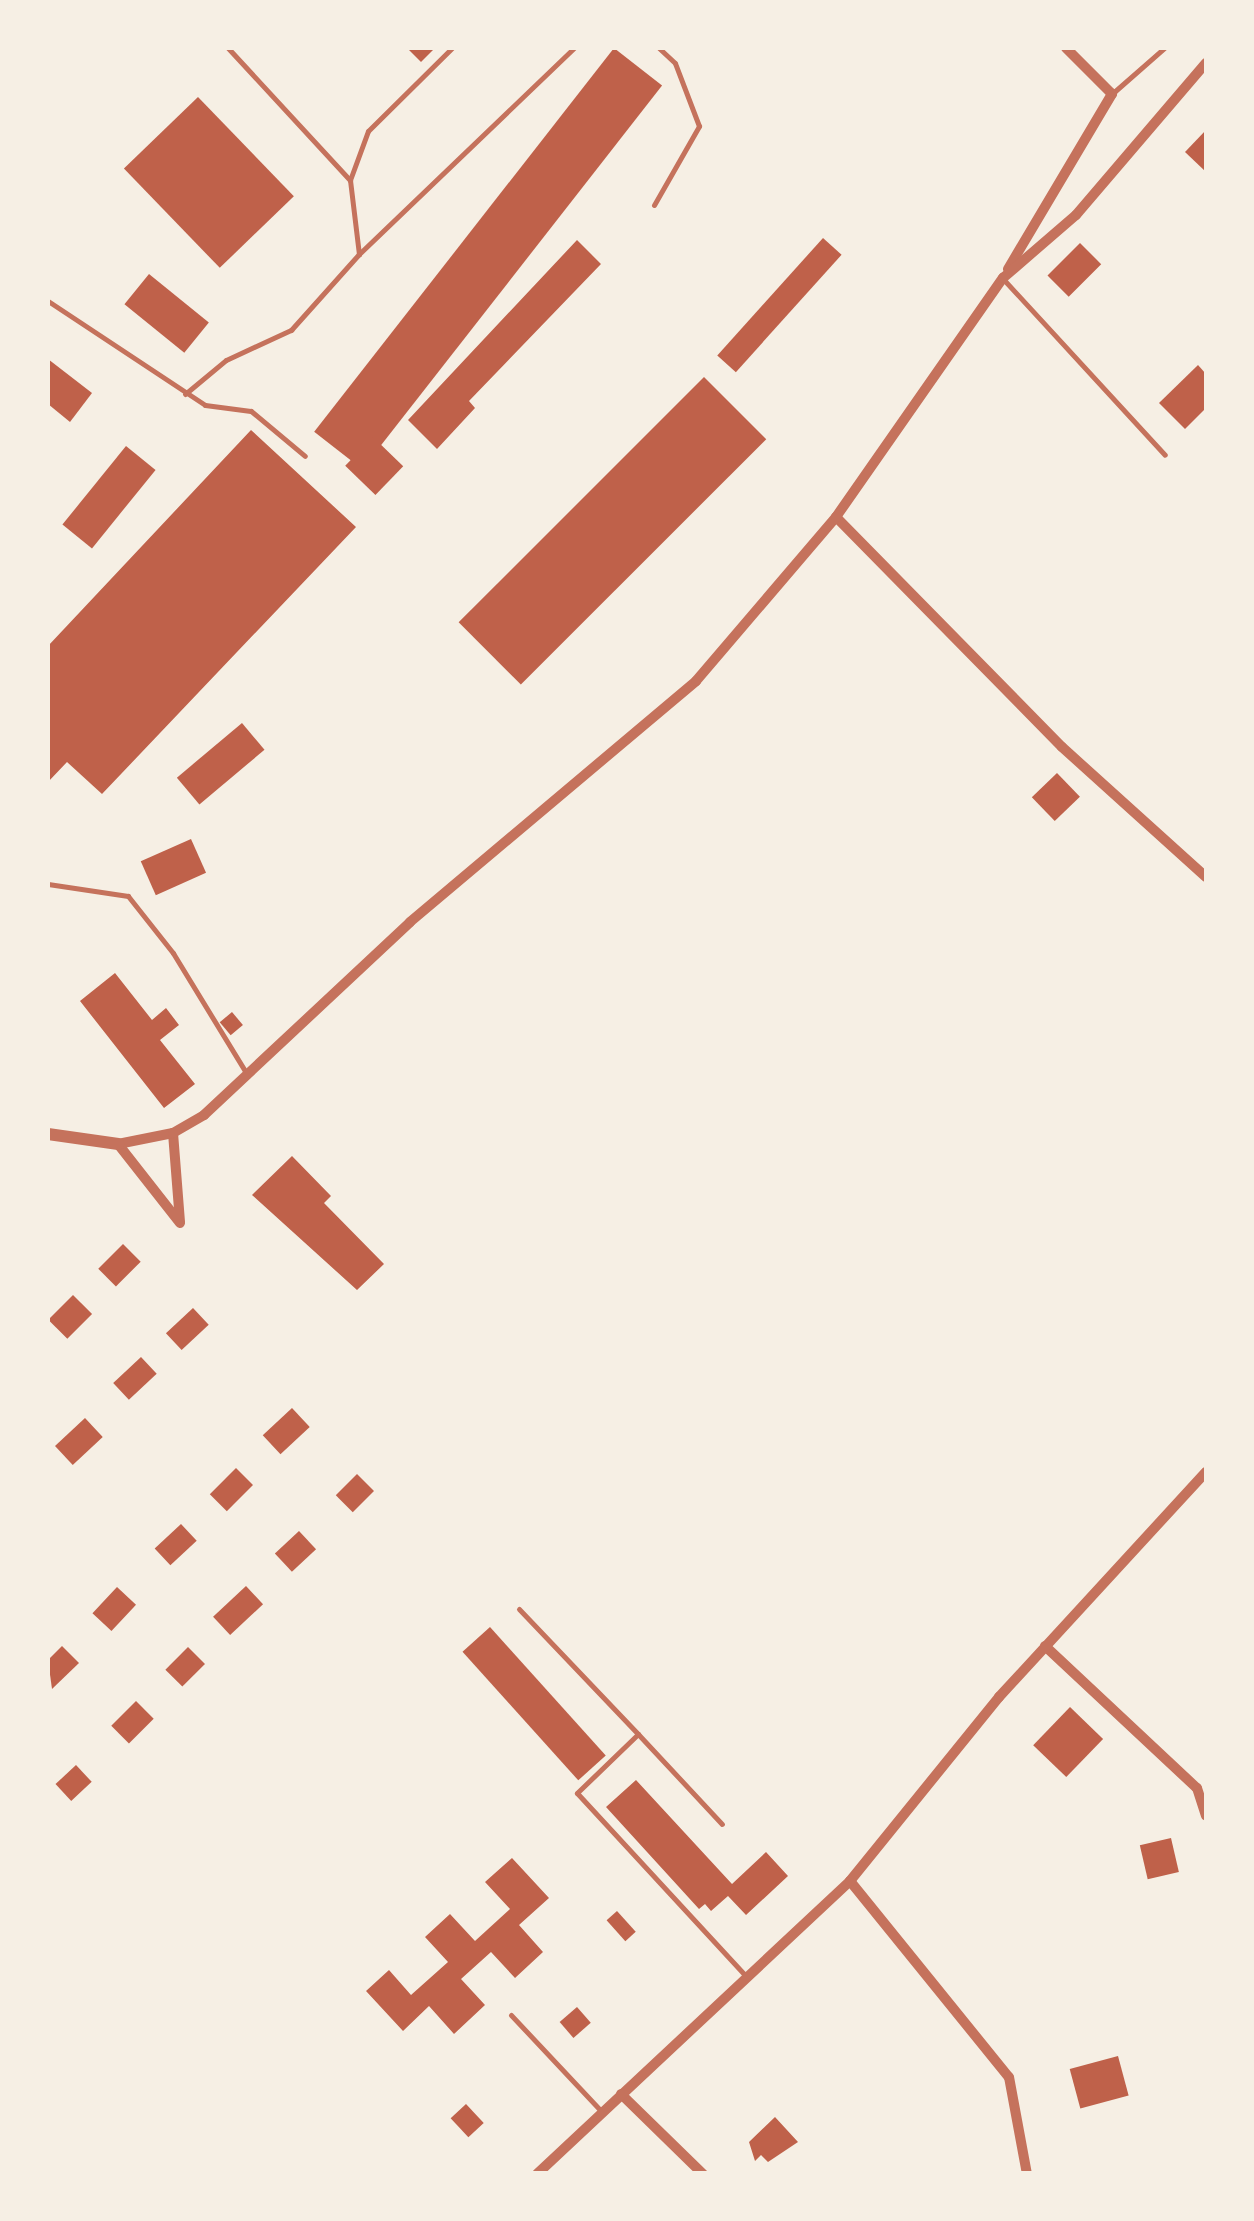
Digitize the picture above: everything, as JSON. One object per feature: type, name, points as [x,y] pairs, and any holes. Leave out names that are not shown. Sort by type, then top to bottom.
[{"type":"street","points":[[48,1134],[118,1144],[172,1133],[249,1078],[410,922],[696,681],[836,517],[1002,278],[1112,94],[1066,48]]},
{"type":"street","points":[[1002,278],[1076,216],[1206,63]]},
{"type":"street","points":[[836,517],[1062,748],[1204,871]]},
{"type":"street","points":[[118,1144],[180,1222],[172,1133]]},
{"type":"street","points":[[537,2174],[850,1881],[1045,1646],[1206,1472]]},
{"type":"street","points":[[1045,1646],[1197,1788],[1206,1816]]},
{"type":"street","points":[[850,1881],[1009,2077],[1026,2174]]},
{"type":"street","points":[[621,2094],[703,2174]]},
{"type":"lane","points":[[228,48],[350,180]]},
{"type":"lane","points":[[359,254],[350,180],[368,132],[452,48]]},
{"type":"lane","points":[[185,394],[226,360],[291,330],[359,254],[574,48]]},
{"type":"lane","points":[[654,205],[699,126],[675,63],[659,48]]},
{"type":"lane","points":[[1112,94],[1164,48]]},
{"type":"lane","points":[[1002,278],[1164,455]]},
{"type":"lane","points":[[48,301],[205,406],[251,411],[305,456]]},
{"type":"lane","points":[[48,884],[128,896],[173,953],[249,1078]]},
{"type":"lane","points":[[519,1610],[722,1824]]},
{"type":"lane","points":[[638,1734],[577,1793],[747,1977]]},
{"type":"lane","points":[[512,2014],[602,2112]]},
{"type":"building","points":[[407,48],[435,48],[421,62]]},
{"type":"building","points":[[614,48],[662,86],[362,469],[314,432]]},
{"type":"building","points":[[198,97],[294,196],[220,268],[124,169]]},
{"type":"building","points":[[1206,130],[1206,172],[1185,152]]},
{"type":"building","points":[[823,238],[842,255],[736,372],[717,355]]},
{"type":"building","points":[[577,240],[601,264],[469,401],[475,408],[437,449],[408,420]]},
{"type":"building","points":[[1080,243],[1101,264],[1069,297],[1047,276]]},
{"type":"building","points":[[149,274],[209,322],[184,353],[124,304]]},
{"type":"building","points":[[48,359],[92,393],[70,422],[48,404]]},
{"type":"building","points":[[1198,365],[1206,374],[1206,408],[1185,429],[1159,403]]},
{"type":"building","points":[[704,377],[766,439],[521,685],[459,622]]},
{"type":"building","points":[[251,430],[356,527],[102,794],[67,762],[48,782],[48,646]]},
{"type":"building","points":[[373,437],[403,466],[375,495],[345,466]]},
{"type":"building","points":[[126,446],[156,470],[92,548],[62,524]]},
{"type":"building","points":[[242,723],[264,750],[199,804],[177,778]]},
{"type":"building","points":[[1057,773],[1080,797],[1055,821],[1032,797]]},
{"type":"building","points":[[191,839],[206,873],[156,895],[141,861]]},
{"type":"building","points":[[115,973],[152,1020],[166,1008],[179,1025],[160,1040],[195,1084],[164,1108],[80,1001]]},
{"type":"building","points":[[232,1012],[243,1025],[231,1035],[220,1022]]},
{"type":"building","points":[[292,1156],[331,1196],[324,1203],[384,1264],[357,1290],[252,1195]]},
{"type":"building","points":[[123,1244],[141,1262],[116,1286],[98,1269]]},
{"type":"building","points":[[73,1295],[92,1314],[67,1339],[48,1320]]},
{"type":"building","points":[[193,1308],[209,1325],[182,1350],[166,1333]]},
{"type":"building","points":[[141,1357],[157,1374],[129,1400],[113,1383]]},
{"type":"building","points":[[292,1408],[310,1427],[280,1454],[263,1435]]},
{"type":"building","points":[[85,1418],[103,1437],[73,1465],[55,1446]]},
{"type":"building","points":[[236,1468],[253,1485],[227,1511],[210,1494]]},
{"type":"building","points":[[357,1474],[374,1491],[353,1512],[336,1495]]},
{"type":"building","points":[[181,1524],[197,1541],[170,1565],[155,1549]]},
{"type":"building","points":[[299,1531],[316,1549],[292,1572],[275,1554]]},
{"type":"building","points":[[246,1586],[263,1604],[230,1635],[213,1617]]},
{"type":"building","points":[[117,1587],[136,1605],[111,1631],[92,1613]]},
{"type":"building","points":[[490,1627],[606,1756],[578,1780],[463,1652]]},
{"type":"building","points":[[62,1646],[79,1663],[52,1689],[48,1660]]},
{"type":"building","points":[[188,1647],[205,1664],[182,1687],[165,1670]]},
{"type":"building","points":[[136,1701],[154,1719],[129,1743],[111,1726]]},
{"type":"building","points":[[1070,1707],[1103,1739],[1066,1777],[1033,1745]]},
{"type":"building","points":[[76,1765],[92,1782],[71,1801],[56,1784]]},
{"type":"building","points":[[636,1780],[732,1884],[766,1852],[788,1876],[746,1915],[728,1896],[711,1911],[705,1904],[699,1909],[606,1807]]},
{"type":"building","points":[[1171,1838],[1179,1872],[1148,1879],[1140,1845]]},
{"type":"building","points":[[512,1858],[549,1898],[519,1925],[543,1952],[515,1978],[491,1952],[461,1979],[485,2005],[454,2034],[429,2006],[403,2031],[366,1991],[389,1970],[411,1995],[448,1962],[425,1937],[450,1914],[475,1941],[510,1909],[485,1882]]},
{"type":"building","points":[[617,1911],[636,1932],[625,1941],[607,1920]]},
{"type":"building","points":[[577,2007],[591,2023],[573,2038],[560,2022]]},
{"type":"building","points":[[1118,2056],[1129,2096],[1080,2109],[1070,2069]]},
{"type":"building","points":[[466,2104],[484,2123],[468,2137],[451,2118]]},
{"type":"building","points":[[775,2117],[798,2142],[768,2162],[761,2155],[755,2161],[749,2142]]}]
